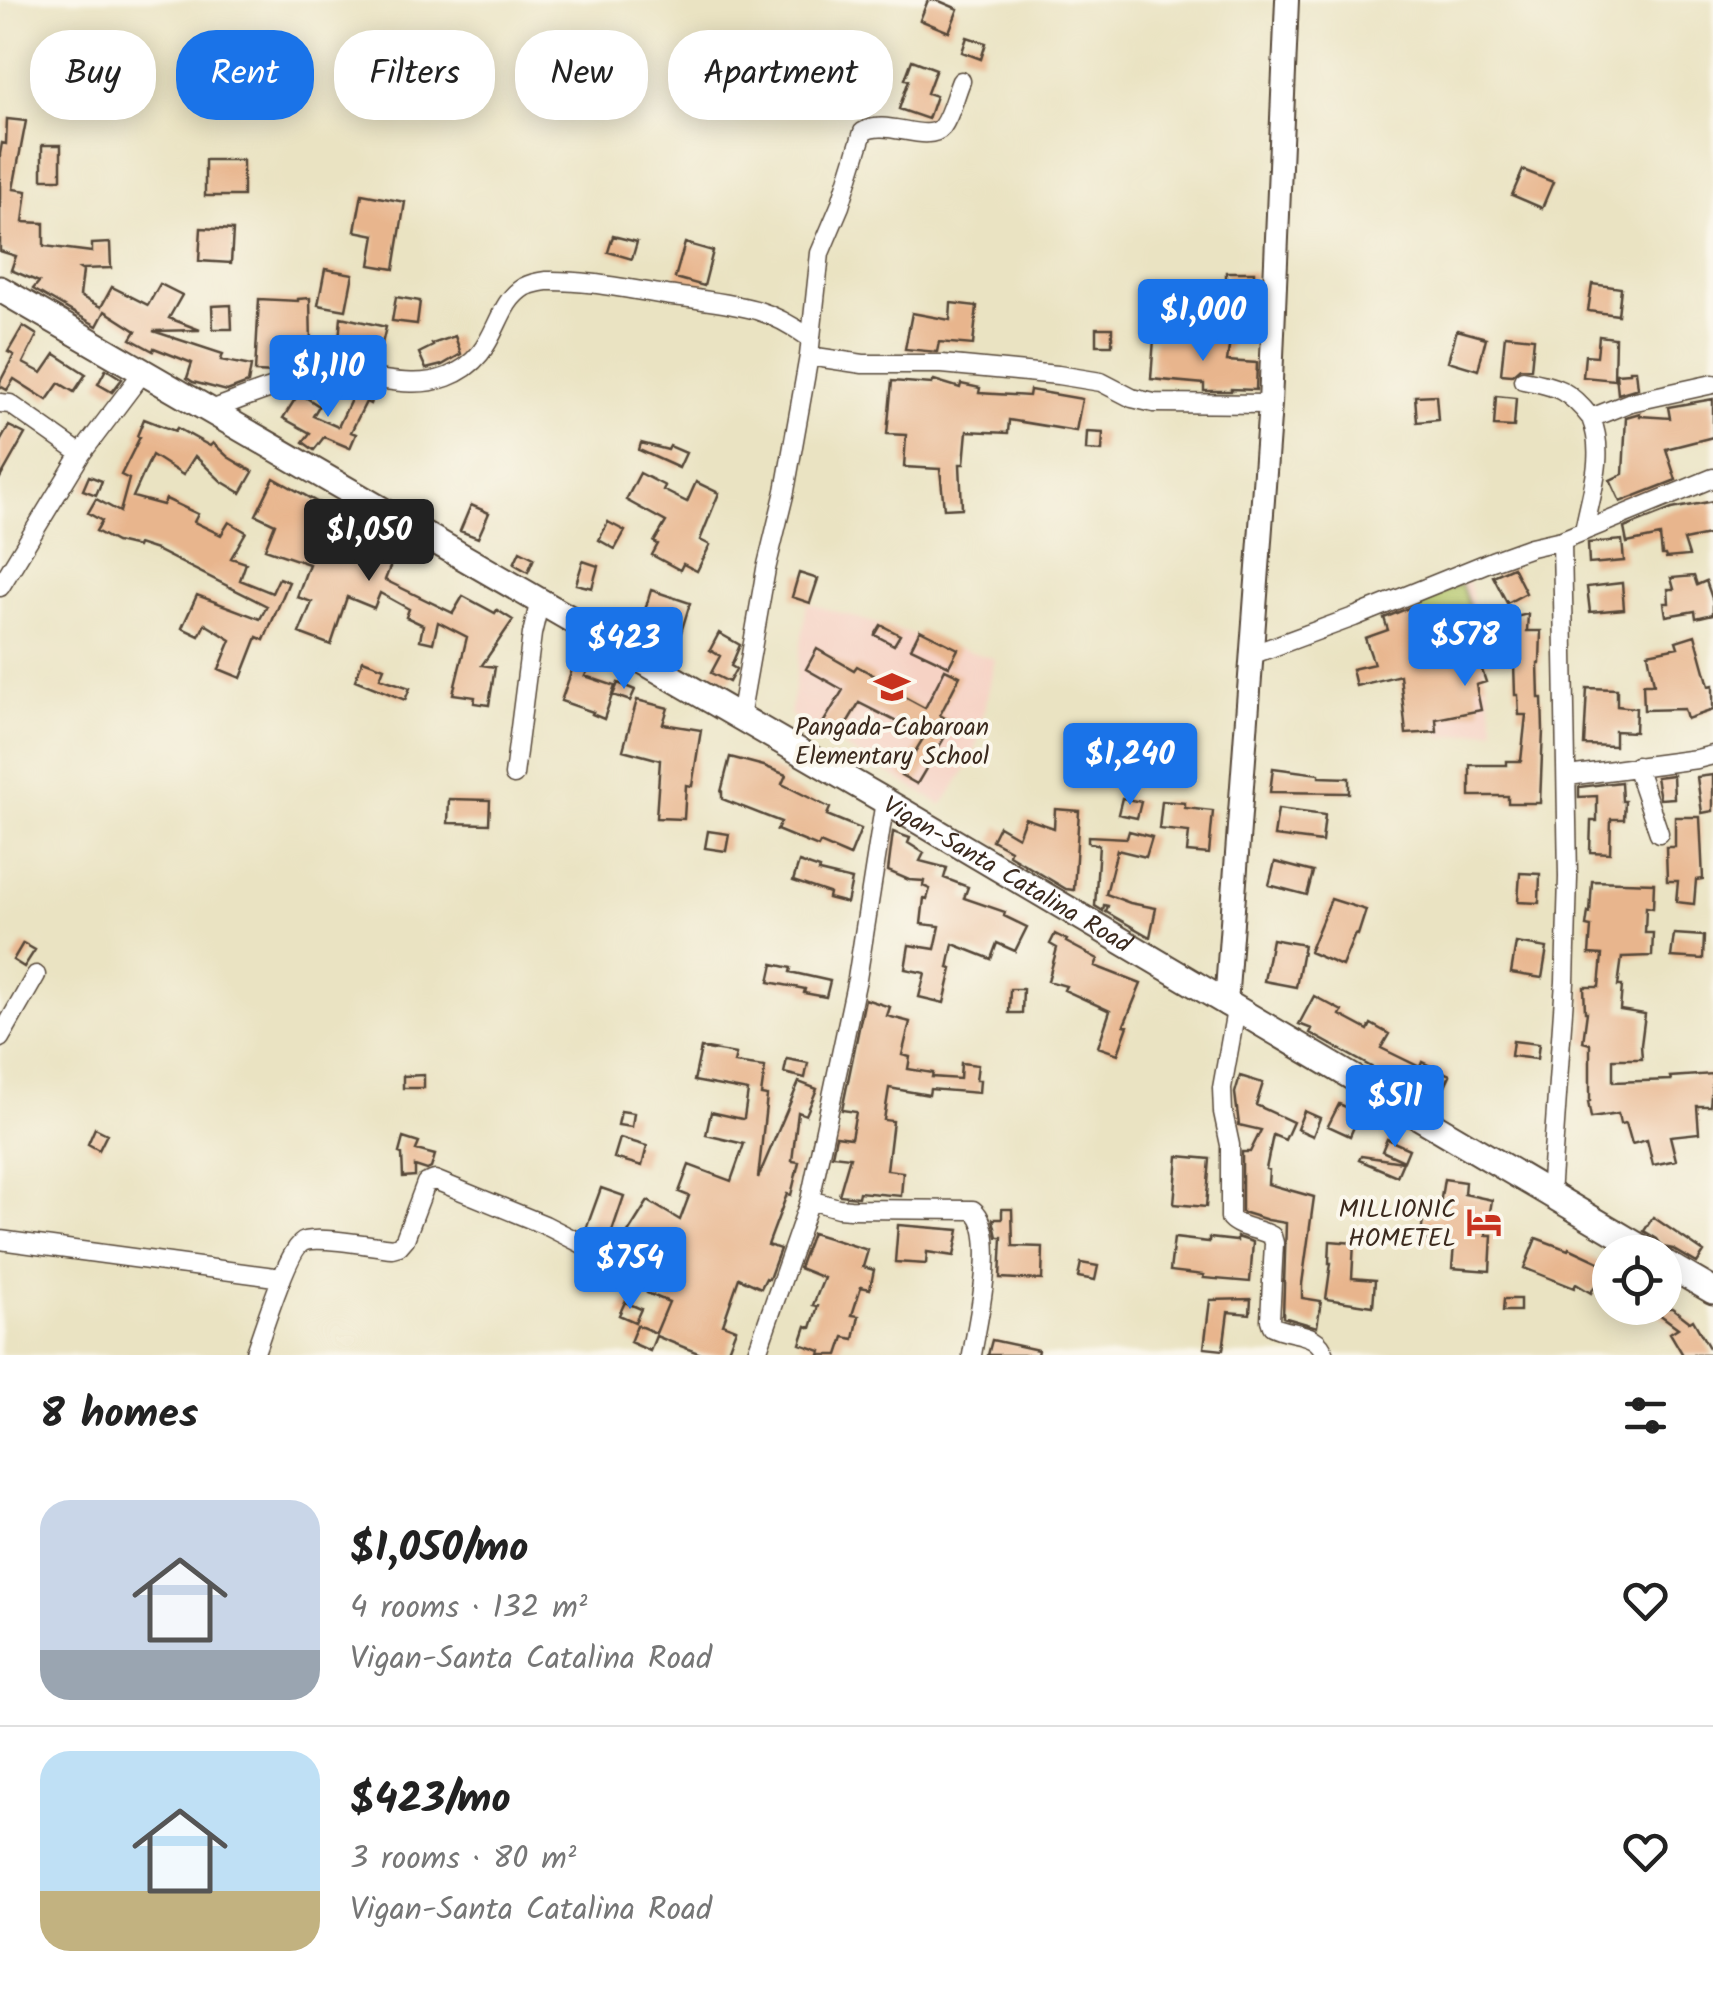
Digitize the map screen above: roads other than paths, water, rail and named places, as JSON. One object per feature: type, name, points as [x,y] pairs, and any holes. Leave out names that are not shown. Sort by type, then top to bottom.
[{"type":"main road","name":"Vigan-Santa Catalina Road","points":[[0,289],[885,801],[1619,1235]]},
{"type":"main road","points":[[1682,1273],[1713,1291]]},
{"type":"street","points":[[1287,0],[1270,404],[1222,1112],[1230,1145],[1230,1218],[1236,1224],[1272,1236],[1274,1243],[1272,1326],[1316,1339],[1325,1355]]},
{"type":"street","points":[[740,718],[766,569],[785,491],[820,252],[864,132],[869,127],[881,126],[936,132],[944,124],[960,81]]},
{"type":"street","points":[[211,410],[322,376],[407,383],[446,377],[466,367],[483,351],[516,293],[546,281],[610,286],[758,310],[792,326],[809,347],[863,364],[942,364],[1058,376],[1101,382],[1132,398],[1154,403],[1270,404]]},
{"type":"street","points":[[0,586],[81,454],[143,372]]},
{"type":"street","points":[[1523,380],[1567,392],[1591,418],[1599,457],[1584,530]]},
{"type":"street","points":[[1591,418],[1631,402],[1713,384]]},
{"type":"street","points":[[0,403],[10,404],[81,454]]},
{"type":"street","points":[[1251,655],[1492,561],[1562,540],[1713,478]]},
{"type":"street","points":[[1550,1195],[1566,982],[1568,776],[1562,540]]},
{"type":"street","points":[[514,776],[540,600]]},
{"type":"street","points":[[1568,776],[1713,755]]},
{"type":"street","points":[[1636,766],[1659,833]]},
{"type":"street","points":[[756,1355],[810,1200],[856,979],[885,801]]},
{"type":"street","points":[[0,1038],[36,975]]},
{"type":"street","points":[[254,1355],[297,1246],[317,1240],[399,1246],[426,1183],[434,1180],[545,1225],[604,1255],[637,1280]]},
{"type":"street","points":[[810,1200],[850,1209],[978,1212],[984,1229],[986,1263],[972,1355]]},
{"type":"street","points":[[0,1240],[282,1278]]},
{"type":"place","name":"Pangada-Cabaroan Elementary School","points":[[892,687]]},
{"type":"place","name":"MILLIONIC HOMETEL","points":[[1484,1222]]}]
